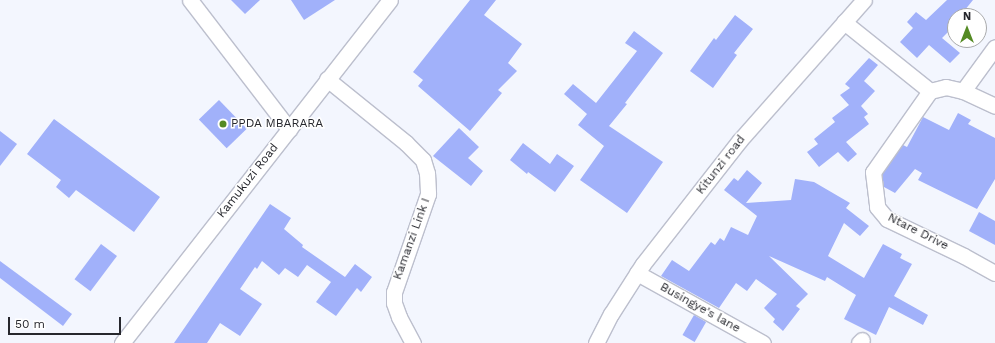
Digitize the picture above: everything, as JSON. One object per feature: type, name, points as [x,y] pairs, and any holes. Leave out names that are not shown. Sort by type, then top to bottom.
[{"type":"street","points":[[190,0],[289,129]]},
{"type":"street","name":"Kamukuzi Road","points":[[122,343],[390,0]]},
{"type":"street","name":"Kitunzi road","points":[[596,343],[611,314],[637,273],[740,140],[864,0]]},
{"type":"street","points":[[844,22],[930,91],[946,87],[963,91],[995,106]]},
{"type":"street","points":[[963,91],[995,47]]},
{"type":"street","name":"Kamanzi Link I","points":[[327,79],[406,143],[423,160],[427,173],[428,194],[394,292],[394,303],[399,317],[413,343]]},
{"type":"street","name":"Ntare Drive","points":[[930,91],[873,172],[877,207],[887,219],[964,256],[995,273]]},
{"type":"street","name":"Busingye's lane","points":[[637,273],[763,343]]},
{"type":"building","points":[[231,0],[260,0],[245,14]]},
{"type":"building","points":[[291,0],[335,0],[304,20]]},
{"type":"building","points":[[470,0],[496,0],[484,15],[522,44],[508,63],[517,71],[498,90],[502,93],[470,131],[418,86],[423,80],[413,72]]},
{"type":"building","points":[[947,0],[973,0],[966,8],[947,8],[947,33],[942,38],[947,42],[947,48],[954,48],[960,53],[950,63],[929,45],[917,58],[900,42],[913,28],[907,22],[916,12],[926,20]]},
{"type":"building","points":[[735,15],[753,29],[734,53],[737,55],[713,88],[690,71],[714,38],[716,40]]},
{"type":"building","points":[[634,31],[663,53],[625,103],[627,104],[609,126],[663,162],[627,213],[580,180],[604,146],[578,125],[587,114],[564,94],[573,84],[596,103],[637,51],[625,43]]},
{"type":"building","points":[[869,58],[878,65],[864,81],[875,91],[861,106],[868,114],[864,117],[869,124],[846,142],[857,154],[848,162],[838,152],[819,167],[807,152],[818,144],[814,139],[835,122],[832,118],[849,105],[840,95],[850,88],[845,84]]},
{"type":"building","name":"PPDA MBARARA","points":[[219,100],[247,129],[227,148],[199,119]]},
{"type":"building","points":[[958,113],[971,120],[968,124],[995,138],[995,179],[977,209],[918,180],[922,173],[915,169],[895,193],[884,187],[882,174],[903,145],[907,147],[923,117],[949,130]]},
{"type":"building","points":[[54,119],[160,197],[134,232],[76,190],[69,198],[56,187],[61,180],[27,154]]},
{"type":"building","points":[[459,128],[479,147],[468,158],[483,171],[471,186],[433,156]]},
{"type":"building","points":[[0,131],[17,144],[0,166]]},
{"type":"building","points":[[523,143],[550,164],[557,154],[574,166],[555,192],[528,172],[527,174],[510,160]]},
{"type":"building","points":[[747,170],[762,183],[746,203],[791,200],[795,179],[814,182],[850,203],[846,208],[869,226],[860,236],[844,223],[828,256],[864,278],[883,244],[902,254],[900,258],[912,264],[894,296],[928,315],[923,325],[889,307],[876,335],[844,319],[856,295],[827,277],[825,281],[769,256],[808,294],[796,306],[800,309],[783,331],[773,322],[775,319],[764,308],[777,294],[756,279],[747,291],[736,283],[719,308],[661,276],[672,260],[689,271],[711,242],[715,245],[720,238],[724,241],[731,227],[748,235],[757,216],[724,190],[734,178],[738,181]]},
{"type":"building","points":[[270,204],[291,218],[284,229],[303,245],[302,247],[345,277],[355,264],[372,277],[361,292],[357,288],[336,316],[316,302],[331,282],[307,265],[298,277],[285,268],[279,275],[262,261],[257,269],[255,267],[240,289],[262,304],[240,336],[220,323],[207,343],[174,343]]},
{"type":"building","points":[[979,212],[995,221],[995,245],[969,231]]},
{"type":"building","points":[[101,244],[117,256],[90,291],[75,279]]},
{"type":"building","points":[[0,261],[72,314],[63,326],[0,278]]},
{"type":"building","points":[[694,315],[706,322],[695,342],[682,335]]},
{"type":"place","name":"PPDA MBARARA","points":[[223,124]]}]
